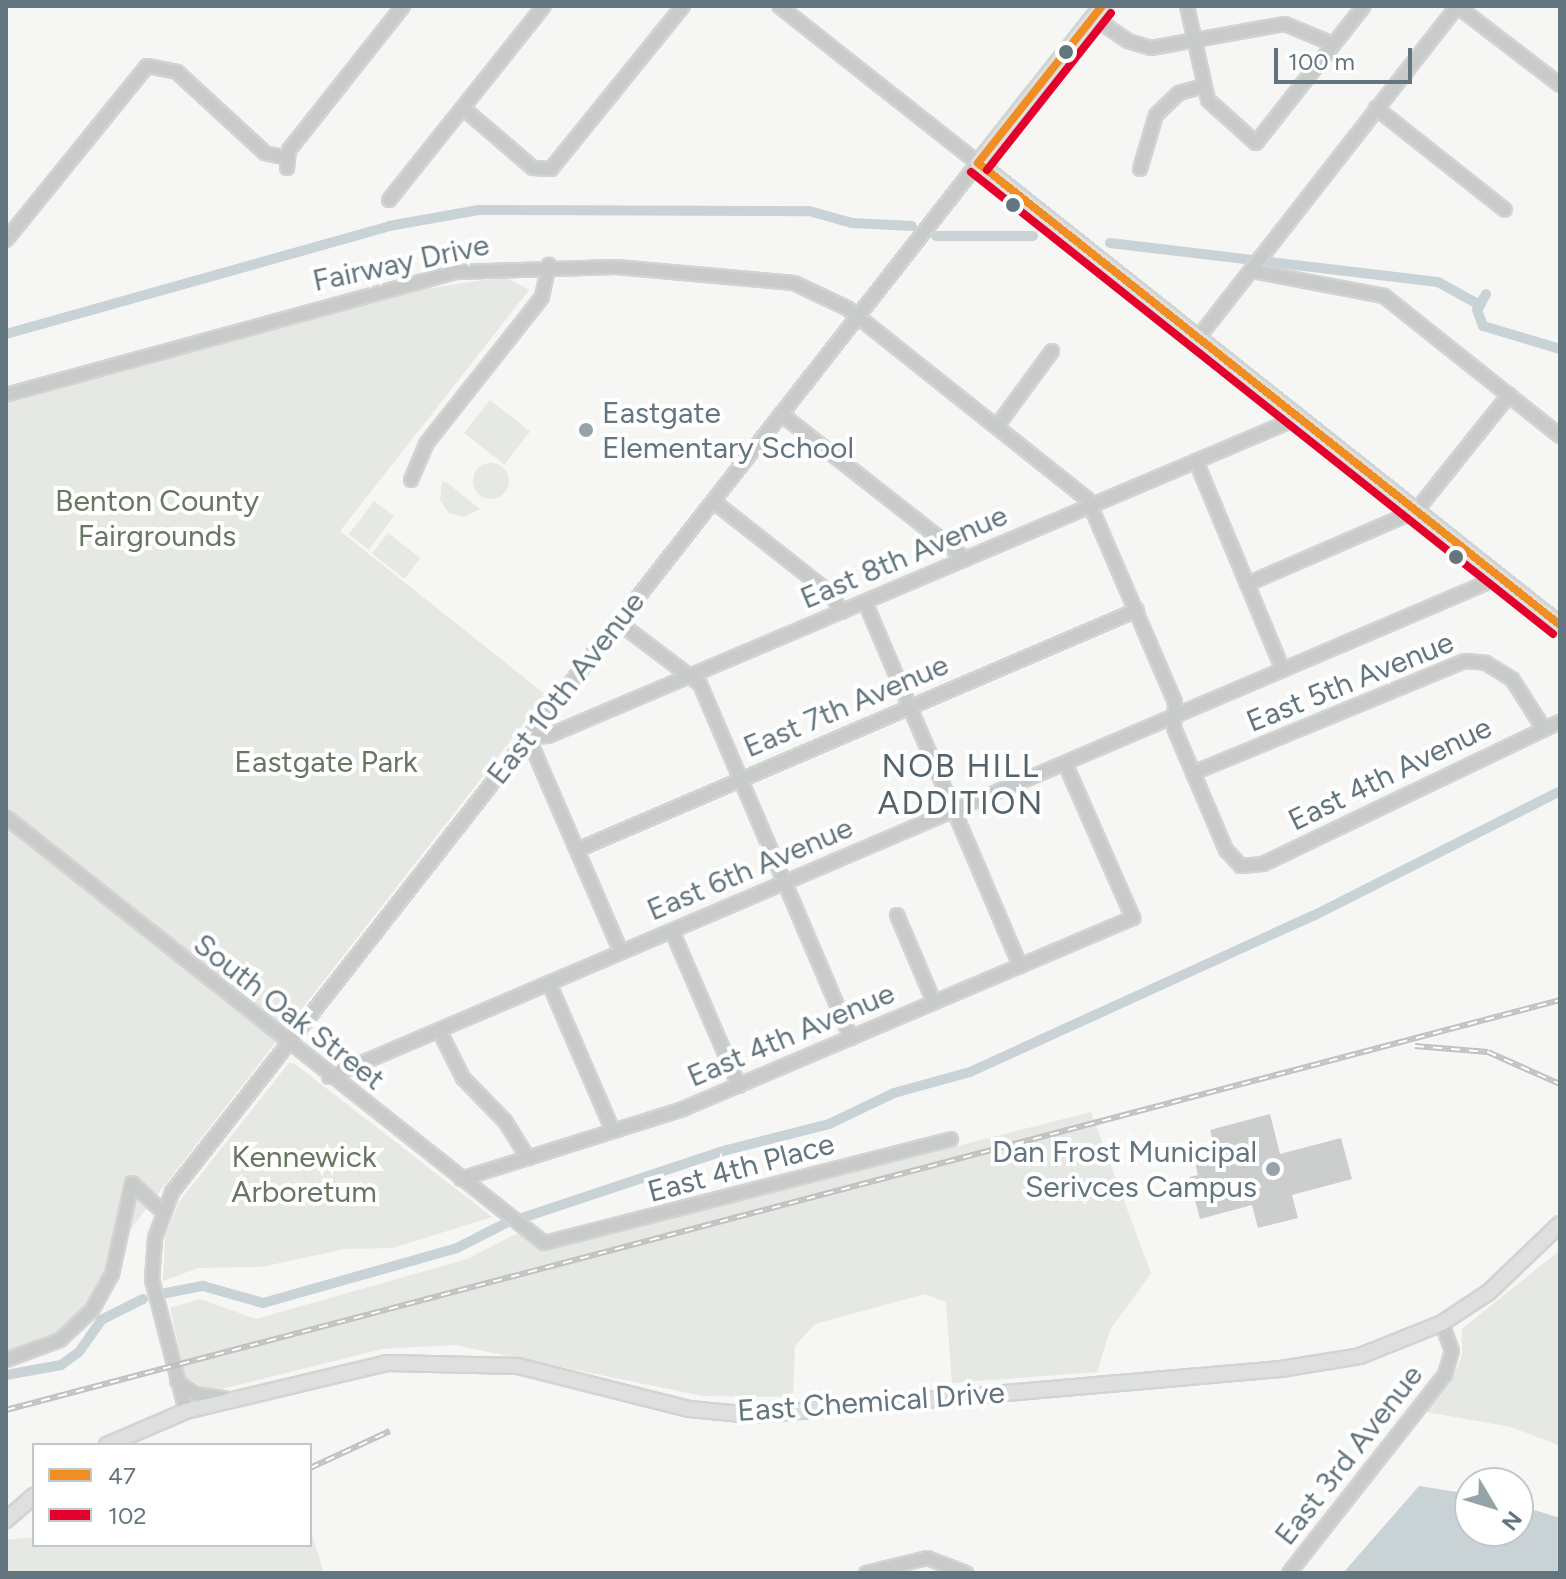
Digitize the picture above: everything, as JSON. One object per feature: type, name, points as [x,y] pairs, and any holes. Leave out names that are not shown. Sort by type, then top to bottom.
[{"type":"main road","name":"East 10th Avenue","points":[[978,163],[1097,12]]},
{"type":"main road","points":[[978,163],[1560,625]]},
{"type":"main road","name":"East Chemical Drive","points":[[112,1443],[186,1411],[387,1363],[452,1360],[518,1366],[689,1409],[753,1415],[1281,1369],[1360,1356],[1442,1323],[1489,1292],[1560,1224]]},
{"type":"main road","points":[[6,1520],[32,1498]]},
{"type":"street","points":[[6,240],[147,66],[177,72],[265,153],[287,163],[403,6]]},
{"type":"street","points":[[389,200],[544,6]]},
{"type":"street","points":[[463,108],[544,171],[558,165],[683,6]]},
{"type":"street","points":[[779,6],[978,163]]},
{"type":"street","points":[[1187,6],[1203,86],[1213,107],[1256,143],[1364,6]]},
{"type":"street","points":[[1198,338],[1457,6],[1560,85]]},
{"type":"street","points":[[1097,12],[1139,45],[1193,44],[1285,24],[1333,44]]},
{"type":"street","points":[[1140,169],[1156,115],[1179,93],[1203,86]]},
{"type":"street","points":[[1376,108],[1505,210]]},
{"type":"street","name":"East 10th Avenue","points":[[161,1210],[978,163]]},
{"type":"street","points":[[1257,264],[1384,296],[1560,436]]},
{"type":"street","points":[[411,480],[426,444],[542,297],[549,265]]},
{"type":"street","name":"Fairway Drive","points":[[6,395],[426,278],[549,265],[783,281],[824,294],[857,316],[997,426],[1091,506]]},
{"type":"street","points":[[997,426],[1052,351]]},
{"type":"street","points":[[1247,584],[1416,511],[1509,395]]},
{"type":"street","points":[[781,414],[966,559]]},
{"type":"street","name":"East 8th Avenue","points":[[528,737],[548,736],[1298,418]]},
{"type":"street","points":[[1196,461],[1283,670]]},
{"type":"street","points":[[713,501],[831,594],[842,612]]},
{"type":"street","points":[[1091,506],[1175,702],[1174,716],[1193,773]]},
{"type":"street","name":"East 6th Avenue","points":[[329,1077],[1500,577]]},
{"type":"street","points":[[865,602],[1020,966]]},
{"type":"street","name":"East 7th Avenue","points":[[577,850],[1137,610]]},
{"type":"street","points":[[618,622],[692,675],[741,780],[851,1038]]},
{"type":"street","name":"East 5th Avenue","points":[[1193,773],[1465,661],[1486,663],[1512,679],[1544,729]]},
{"type":"street","name":"East 4th Avenue","points":[[1193,773],[1226,850],[1241,866],[1263,864],[1560,722]]},
{"type":"street","points":[[528,737],[621,952]]},
{"type":"street","name":"East 4th Avenue","points":[[461,1179],[613,1131],[739,1086],[1133,918],[1065,763]]},
{"type":"street","name":"South Oak Street","points":[[6,817],[288,1045],[544,1243]]},
{"type":"street","points":[[897,915],[934,1002]]},
{"type":"street","points":[[672,931],[739,1086]]},
{"type":"street","points":[[549,983],[613,1131]]},
{"type":"street","points":[[439,1030],[463,1078],[505,1121],[528,1158]]},
{"type":"street","name":"East 4th Place","points":[[544,1243],[951,1139]]},
{"type":"street","points":[[6,1360],[60,1340],[92,1310],[112,1274],[132,1183],[161,1210],[152,1280],[186,1411]]},
{"type":"street","name":"East 3rd Avenue","points":[[1289,1573],[1445,1375],[1452,1351],[1442,1323]]},
{"type":"street","points":[[176,1379],[195,1394],[232,1398]]},
{"type":"street","points":[[866,1573],[938,1559],[966,1573]]},
{"type":"green space","name":"Benton County Fairgrounds","points":[[505,277],[529,290],[340,531],[546,695],[111,1254],[98,1292],[67,1329],[6,1354],[6,404],[424,289]]},
{"type":"green space","points":[[490,400],[530,431],[504,464],[464,433]]},
{"type":"green space","points":[[491,463],[504,468],[509,481],[504,494],[491,499],[478,494],[473,481],[478,468]]},
{"type":"green space","points":[[442,482],[480,509],[464,517],[449,513],[440,500]]},
{"type":"green space","points":[[374,501],[394,516],[369,550],[349,535]]},
{"type":"green space","points":[[388,533],[420,558],[404,579],[372,553]]},
{"type":"green space","name":"Kennewick Arboretum","points":[[289,1063],[295,1064],[492,1217],[393,1248],[345,1249],[261,1267],[198,1268],[163,1281],[165,1236],[179,1202]]},
{"type":"green space","points":[[1091,1112],[1151,1273],[1110,1330],[1097,1372],[952,1383],[946,1302],[925,1294],[815,1324],[795,1346],[793,1397],[703,1396],[455,1345],[382,1349],[210,1392],[185,1376],[170,1308],[200,1299],[256,1319],[467,1259],[520,1232],[556,1248]]},
{"type":"green space","points":[[1560,1250],[1560,1446],[1511,1427],[1426,1412],[1450,1384],[1462,1356],[1462,1329]]},
{"type":"green space","points":[[312,1534],[324,1573],[6,1573],[6,1540],[32,1537],[32,1547],[312,1547]]},
{"type":"shaded area","points":[[1419,1486],[1454,1491],[1454,1547],[1534,1547],[1534,1510],[1560,1518],[1560,1573],[1343,1573]]},
{"type":"building","name":"Dan Frost Municipal Serivces Campus","points":[[1270,1114],[1280,1154],[1341,1138],[1352,1179],[1292,1195],[1298,1218],[1258,1228],[1252,1205],[1200,1219],[1189,1177],[1198,1175],[1195,1163],[1217,1157],[1210,1130]]},
{"type":"waterway","points":[[6,334],[389,226],[479,210],[809,211],[852,223],[912,226]]},
{"type":"waterway","points":[[936,236],[1033,236]]},
{"type":"waterway","points":[[1110,243],[1438,282],[1480,305]]},
{"type":"waterway","points":[[1486,294],[1477,310],[1483,326],[1560,349]]},
{"type":"waterway","points":[[522,1218],[727,1150],[829,1124],[894,1093],[970,1072],[1313,916],[1560,791]]},
{"type":"waterway","points":[[166,1293],[203,1286],[263,1303],[457,1248],[506,1223]]},
{"type":"waterway","points":[[6,1375],[61,1365],[79,1352],[101,1320],[143,1299]]},
{"type":"railway","points":[[6,1410],[1560,1000]]},
{"type":"railway","points":[[1415,1046],[1488,1052],[1560,1084]]},
{"type":"railway","points":[[312,1467],[390,1431]]},
{"type":"transit line","name":"47","points":[[978,163],[1102,6]]},
{"type":"transit line","name":"102","points":[[987,170],[1111,13]]},
{"type":"transit line","name":"47","points":[[978,163],[1560,625]]},
{"type":"transit line","name":"102","points":[[971,172],[1553,634]]},
{"type":"place","name":"Eastgate Elementary School","points":[[586,430]]},
{"type":"place","name":"Dan Frost Municipal Serivces Campus","points":[[1273,1169]]},
{"type":"district","name":"NOB HILL ADDITION","points":[[961,786]]},
{"type":"park label","name":"Eastgate Park","points":[[326,762]]}]
